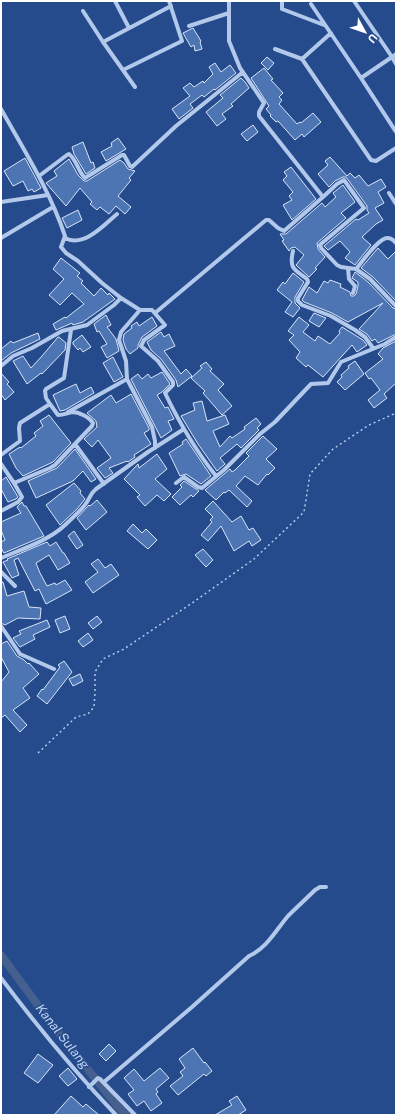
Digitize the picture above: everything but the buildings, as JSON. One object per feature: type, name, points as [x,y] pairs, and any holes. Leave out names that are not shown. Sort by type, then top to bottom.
[{"type":"street","points":[[115,1],[129,28]]},
{"type":"street","points":[[229,1],[229,41],[243,72],[264,103],[259,112],[259,116],[324,198]]},
{"type":"street","points":[[282,1],[282,9],[325,25]]},
{"type":"street","points":[[354,1],[396,64]]},
{"type":"street","points":[[103,42],[170,3],[182,41],[123,70]]},
{"type":"street","points":[[311,4],[396,132]]},
{"type":"street","points":[[83,11],[135,87]]},
{"type":"street","points":[[189,26],[229,13]]},
{"type":"street","points":[[302,59],[331,33]]},
{"type":"street","points":[[275,49],[302,59],[371,160],[376,161],[396,148]]},
{"type":"street","points":[[361,78],[396,54]]},
{"type":"street","points":[[39,176],[69,154],[73,157],[79,171],[85,178],[122,155],[124,155],[132,167],[176,126],[243,72]]},
{"type":"street","points":[[1,110],[39,176],[54,206],[65,234],[61,247],[64,251],[121,298],[140,310],[148,309],[155,313],[165,325],[144,340],[142,346],[158,361],[173,382],[173,385],[165,393],[184,429],[204,461],[216,476]]},
{"type":"street","points":[[155,313],[266,220],[270,220],[278,228],[284,231],[324,198],[337,184],[344,180],[364,208],[320,246],[337,265],[356,269],[376,284],[396,306]]},
{"type":"street","points":[[389,193],[396,204]]},
{"type":"street","points":[[1,202],[48,195]]},
{"type":"street","points":[[1,238],[54,206]]},
{"type":"street","points":[[65,238],[70,240],[81,240],[91,235],[117,214]]},
{"type":"street","points":[[356,269],[372,250],[383,240],[391,238],[396,243]]},
{"type":"street","points":[[293,251],[291,262],[293,267],[308,282],[298,298],[298,301],[302,305],[331,316],[355,330],[365,337],[373,348]]},
{"type":"street","points":[[348,268],[349,279],[355,286],[353,293]]},
{"type":"street","points":[[1,366],[13,356],[32,348],[62,331],[87,325],[121,298]]},
{"type":"street","points":[[140,310],[121,332],[119,337],[126,361],[127,378],[152,427],[155,448]]},
{"type":"street","points":[[14,483],[53,467],[92,426],[93,423],[89,419],[79,414],[71,412],[63,415],[58,414],[46,398],[46,389],[64,378],[71,330]]},
{"type":"street","points":[[176,483],[184,477],[198,487],[202,488],[275,422],[311,384],[328,383],[341,362],[396,338]]},
{"type":"street","points":[[67,413],[127,378]]},
{"type":"street","points":[[1,455],[20,441],[20,424],[50,404]]},
{"type":"street","points":[[1,558],[33,544],[59,530],[84,505],[92,492],[184,429]]},
{"type":"street","points":[[75,444],[104,484]]},
{"type":"street","points":[[1,464],[21,495],[21,499],[18,502],[1,511]]},
{"type":"street","points":[[1,572],[15,586]]},
{"type":"street","points":[[1,626],[20,654],[54,669]]},
{"type":"street","points":[[104,1082],[187,1012],[249,956],[257,953],[271,939],[288,916],[315,890],[320,887],[326,887]]},
{"type":"street","points":[[1,978],[28,1014],[116,1115]]},
{"type":"street","points":[[91,1086],[98,1078],[104,1082],[135,1115]]},
{"type":"path","points":[[38,753],[76,717],[88,714],[94,707],[94,672],[103,659],[130,644],[195,601],[254,559],[304,512],[310,474],[333,449],[369,424],[396,412]]},
{"type":"waterway","name":"Kanal Sulang","points":[[1,955],[54,1027],[126,1115]]}]
